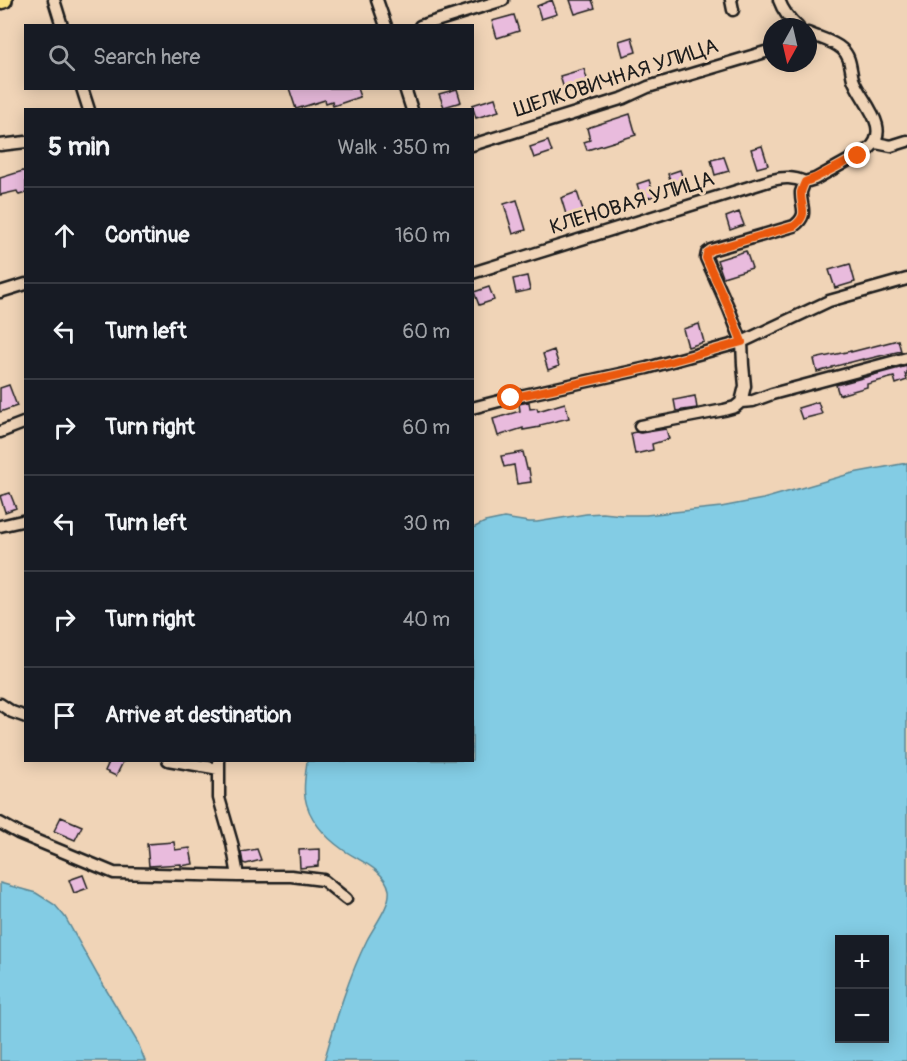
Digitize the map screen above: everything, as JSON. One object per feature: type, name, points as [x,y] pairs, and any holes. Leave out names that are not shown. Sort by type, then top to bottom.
[{"type":"street","points":[[54,0],[61,24]]},
{"type":"street","points":[[377,0],[385,24]]},
{"type":"street","points":[[426,24],[503,0]]},
{"type":"street","points":[[779,0],[789,18]]},
{"type":"street","points":[[817,37],[841,49],[848,58],[853,78],[877,123],[876,144]]},
{"type":"street","name":"ШЕЛКОВИЧНАЯ УЛИЦА","points":[[474,144],[624,98],[648,87],[763,53]]},
{"type":"street","points":[[83,90],[88,108]]},
{"type":"street","points":[[406,90],[411,108]]},
{"type":"street","points":[[741,402],[745,386],[742,342],[706,258],[707,253],[794,226],[803,216],[801,190],[805,182],[858,156],[876,144],[891,146],[907,141]]},
{"type":"street","points":[[0,146],[24,142]]},
{"type":"street","name":"КЛЕНОВАЯ УЛИЦА","points":[[474,272],[772,180],[790,177],[805,182]]},
{"type":"street","points":[[474,407],[647,368],[742,342],[829,301],[907,279]]},
{"type":"street","points":[[0,292],[24,285]]},
{"type":"street","points":[[640,426],[724,410],[735,407],[741,402],[753,401],[907,358]]},
{"type":"street","points":[[0,432],[24,423]]},
{"type":"street","points":[[0,526],[24,520]]},
{"type":"street","points":[[0,704],[24,716]]},
{"type":"street","points":[[188,762],[219,765],[219,798],[232,843],[238,876]]},
{"type":"street","points":[[0,823],[18,833],[114,873],[291,876],[323,880],[346,899]]},
{"type":"water","points":[[907,463],[907,1061],[324,1061],[348,984],[360,954],[385,909],[389,890],[382,876],[336,844],[314,820],[304,792],[307,762],[474,762],[474,528],[485,522],[504,518],[537,522],[586,514],[646,515],[721,507],[763,499],[853,473]]},
{"type":"water","points":[[0,883],[36,893],[55,905],[65,917],[138,1043],[145,1061],[0,1061]]},
{"type":"building","points":[[552,0],[557,14],[541,19],[537,6]]},
{"type":"building","points":[[570,0],[592,0],[595,8],[575,14]]},
{"type":"building","points":[[514,15],[519,31],[497,38],[492,21]]},
{"type":"building","points":[[632,37],[636,52],[623,56],[619,41]]},
{"type":"building","points":[[584,69],[589,85],[565,92],[560,76]]},
{"type":"building","points":[[290,90],[358,90],[360,97],[333,106],[332,101],[326,103],[325,100],[296,108]]},
{"type":"building","points":[[457,90],[461,102],[444,107],[439,94]]},
{"type":"building","points":[[495,98],[499,111],[476,118],[472,105]]},
{"type":"building","points":[[630,114],[636,135],[587,150],[584,142],[590,140],[587,128]]},
{"type":"building","points":[[548,141],[552,152],[534,158],[530,147]]},
{"type":"building","points":[[762,146],[768,165],[757,168],[751,149]]},
{"type":"building","points":[[724,157],[729,171],[715,175],[711,160]]},
{"type":"building","points":[[680,170],[686,188],[674,192],[668,174]]},
{"type":"building","points":[[24,171],[24,194],[19,195],[17,191],[0,195],[0,178]]},
{"type":"building","points":[[649,180],[654,196],[642,200],[637,184]]},
{"type":"building","points":[[577,192],[586,219],[569,224],[561,198]]},
{"type":"building","points":[[517,200],[526,230],[513,234],[504,204]]},
{"type":"building","points":[[739,212],[744,225],[730,230],[726,217]]},
{"type":"building","points":[[746,251],[752,268],[723,277],[717,260]]},
{"type":"building","points":[[850,264],[855,282],[835,288],[829,270]]},
{"type":"building","points":[[527,276],[530,290],[516,293],[513,279]]},
{"type":"building","points":[[489,287],[494,300],[479,305],[474,292]]},
{"type":"building","points":[[699,324],[704,342],[688,347],[683,329]]},
{"type":"building","points":[[898,340],[901,351],[817,372],[814,359]]},
{"type":"building","points":[[554,350],[559,366],[548,370],[543,354]]},
{"type":"building","points":[[907,366],[907,374],[905,374],[907,380],[896,384],[894,377],[839,395],[836,385]]},
{"type":"building","points":[[9,385],[17,406],[0,412],[0,388]]},
{"type":"building","points":[[695,396],[697,408],[676,411],[674,400]]},
{"type":"building","points":[[529,402],[530,409],[537,408],[538,411],[565,403],[569,418],[498,436],[493,419],[520,411],[519,404]]},
{"type":"building","points":[[818,402],[822,414],[802,419],[798,408]]},
{"type":"building","points":[[666,429],[669,439],[652,444],[653,450],[635,454],[631,433]]},
{"type":"building","points":[[523,452],[531,482],[517,484],[514,465],[504,467],[501,456]]},
{"type":"building","points":[[10,493],[16,508],[5,512],[0,496]]},
{"type":"building","points":[[109,762],[123,762],[116,776],[105,771]]},
{"type":"building","points":[[61,817],[82,826],[75,840],[54,831]]},
{"type":"building","points":[[174,842],[175,850],[190,848],[193,864],[149,866],[147,844]]},
{"type":"building","points":[[257,849],[261,860],[243,863],[241,852]]},
{"type":"building","points":[[320,849],[318,866],[300,868],[299,850]]},
{"type":"building","points":[[83,875],[88,888],[74,893],[69,880]]},
{"type":"route","points":[[511,398],[647,368],[742,342],[706,258],[707,253],[794,226],[803,216],[801,190],[805,182],[858,156]]}]
